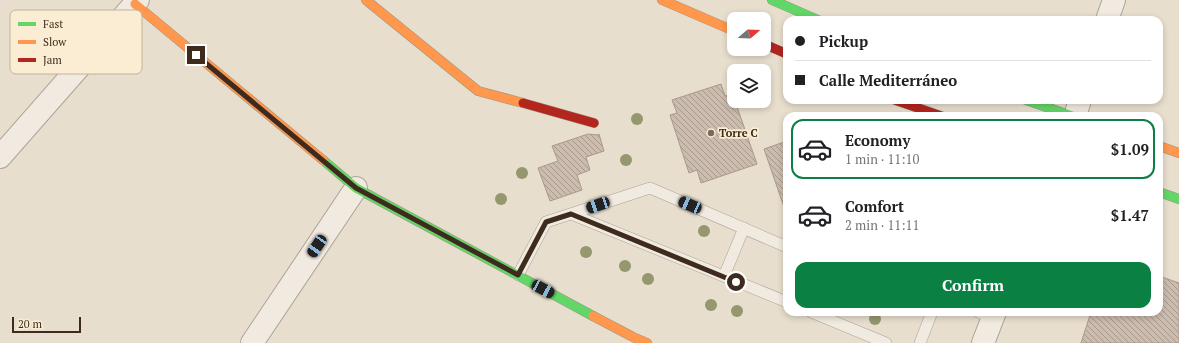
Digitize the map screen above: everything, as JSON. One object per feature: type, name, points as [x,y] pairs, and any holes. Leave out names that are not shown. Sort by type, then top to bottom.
[{"type":"street","points":[[366,0],[478,91],[594,123]]},
{"type":"street","points":[[662,0],[727,28]]},
{"type":"street","points":[[772,0],[809,16]]},
{"type":"street","points":[[1108,16],[1114,0]]},
{"type":"street","points":[[129,10],[136,2],[356,188],[633,337],[647,343]]},
{"type":"street","points":[[771,47],[783,52]]},
{"type":"street","points":[[0,157],[73,74]]},
{"type":"street","points":[[906,104],[930,112]]},
{"type":"street","points":[[1038,104],[1061,112]]},
{"type":"street","points":[[1163,147],[1179,153]]},
{"type":"street","points":[[252,343],[356,188]]},
{"type":"street","points":[[1163,193],[1179,199]]},
{"type":"street","points":[[983,343],[989,316]]},
{"type":"lane","points":[[518,275],[546,222],[650,188],[783,245]]},
{"type":"lane","points":[[571,214],[783,300]]},
{"type":"lane","points":[[724,276],[744,228]]},
{"type":"lane","points":[[820,316],[886,343]]},
{"type":"lane","points":[[920,343],[930,316]]},
{"type":"building","name":"Torre C","points":[[721,84],[725,96],[727,96],[727,108],[737,108],[757,164],[701,183],[697,170],[689,173],[670,115],[677,113],[672,100]]},
{"type":"building","points":[[588,134],[599,134],[604,151],[586,157],[590,170],[577,175],[582,190],[550,201],[538,168],[558,161],[552,146]]},
{"type":"building","points":[[783,142],[783,204],[764,149]]},
{"type":"building","points":[[1163,277],[1179,283],[1179,343],[1081,343],[1090,316],[1163,316]]},
{"type":"traffic: fast","points":[[772,0],[809,16]]},
{"type":"traffic: fast","points":[[1038,104],[1060,112]]},
{"type":"traffic: fast","points":[[323,160],[356,188],[593,316]]},
{"type":"traffic: fast","points":[[1163,193],[1179,199]]},
{"type":"traffic: slow","points":[[366,0],[478,91],[523,103]]},
{"type":"traffic: slow","points":[[662,0],[727,28]]},
{"type":"traffic: slow","points":[[135,4],[323,160]]},
{"type":"traffic: slow","points":[[1163,147],[1179,153]]},
{"type":"traffic: slow","points":[[593,316],[647,343]]},
{"type":"traffic: jam","points":[[771,47],[783,52]]},
{"type":"traffic: jam","points":[[523,103],[594,123]]},
{"type":"traffic: jam","points":[[906,104],[930,112]]},
{"type":"place","name":"Torre C","points":[[711,133]]},
{"type":"route","points":[[196,55],[356,188],[518,275],[546,222],[571,214],[736,282]]}]
